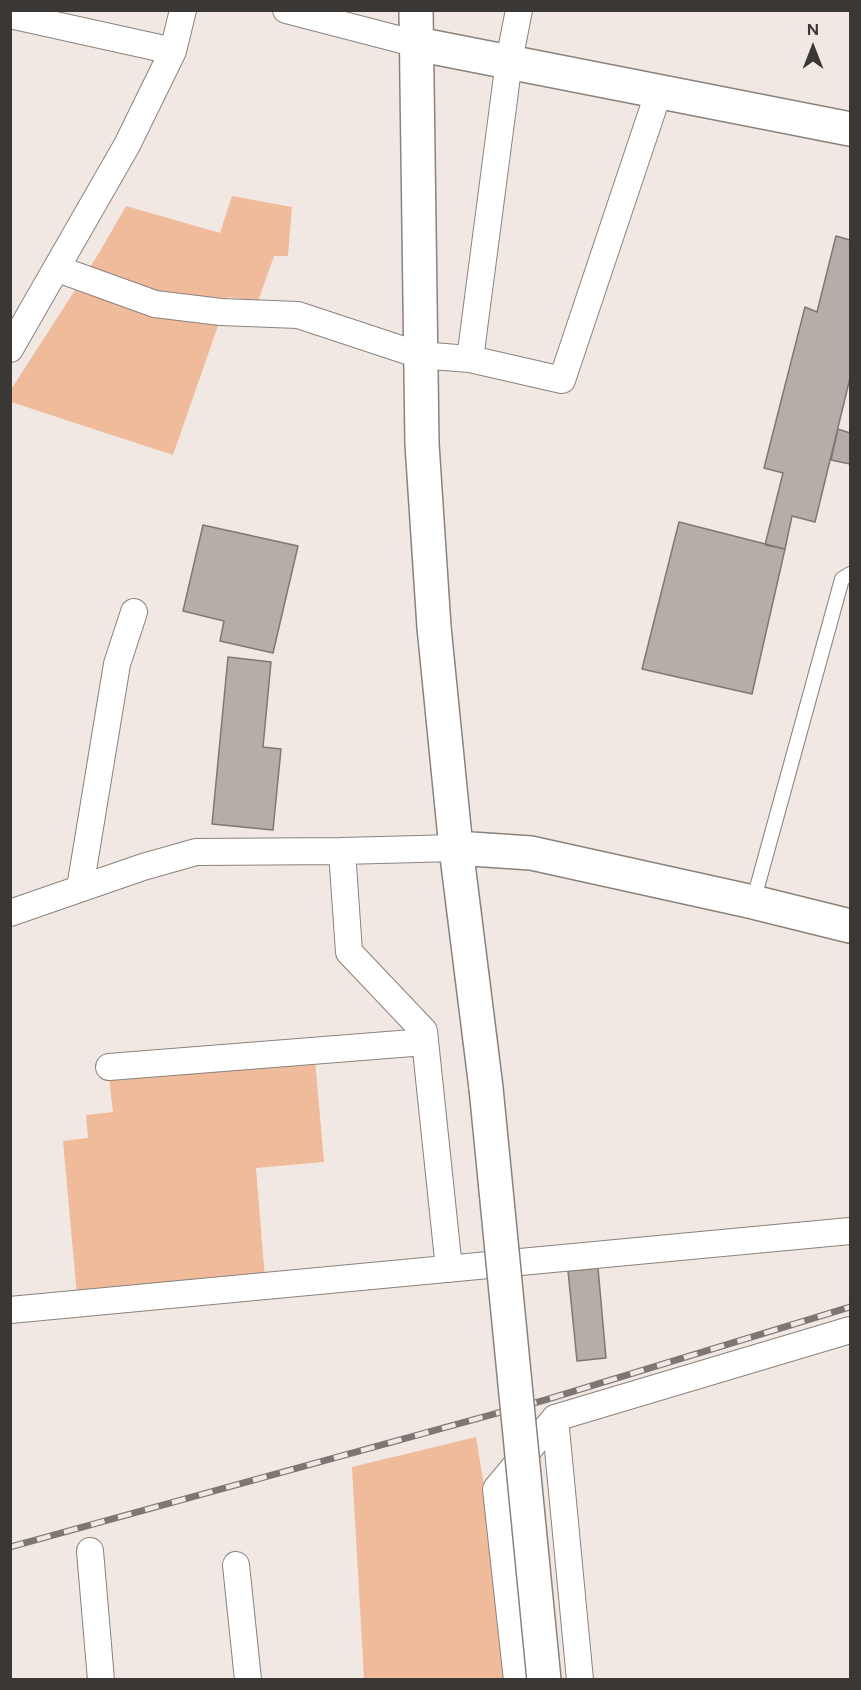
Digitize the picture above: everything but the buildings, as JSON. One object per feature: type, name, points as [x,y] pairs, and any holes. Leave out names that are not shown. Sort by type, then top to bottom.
[{"type":"street","points":[[10,350],[127,145],[173,51],[183,10]]},
{"type":"street","points":[[286,10],[417,44],[850,129]]},
{"type":"street","points":[[416,10],[419,355],[422,444],[434,627],[456,848],[486,1088],[544,1680]]},
{"type":"street","points":[[470,359],[509,61],[519,10]]},
{"type":"street","points":[[10,15],[173,51]]},
{"type":"street","points":[[58,269],[155,304],[221,312],[298,315],[419,355],[470,359],[562,380],[658,91]]},
{"type":"street","points":[[80,888],[117,664],[134,612]]},
{"type":"street","points":[[10,913],[143,867],[196,852],[456,848],[531,853],[850,926]]},
{"type":"street","points":[[342,851],[349,952],[424,1031],[449,1269]]},
{"type":"street","points":[[109,1067],[425,1042]]},
{"type":"street","points":[[10,1310],[850,1232]]},
{"type":"street","points":[[517,1680],[496,1489],[555,1418],[850,1330]]},
{"type":"street","points":[[555,1418],[580,1680]]},
{"type":"street","points":[[90,1551],[101,1680]]},
{"type":"street","points":[[236,1565],[248,1680]]},
{"type":"lane","points":[[753,902],[842,579],[850,574]]},
{"type":"shaded area","points":[[232,196],[292,207],[288,256],[274,256],[258,301],[228,297],[173,455],[11,402],[10,391],[99,253],[126,206],[220,233]]},
{"type":"shaded area","points":[[315,1060],[324,1162],[256,1168],[265,1279],[77,1296],[63,1141],[88,1138],[86,1115],[113,1112],[109,1078]]},
{"type":"shaded area","points":[[476,1437],[516,1679],[364,1679],[352,1467]]},
{"type":"railway","points":[[10,1547],[545,1400],[850,1307]]}]
